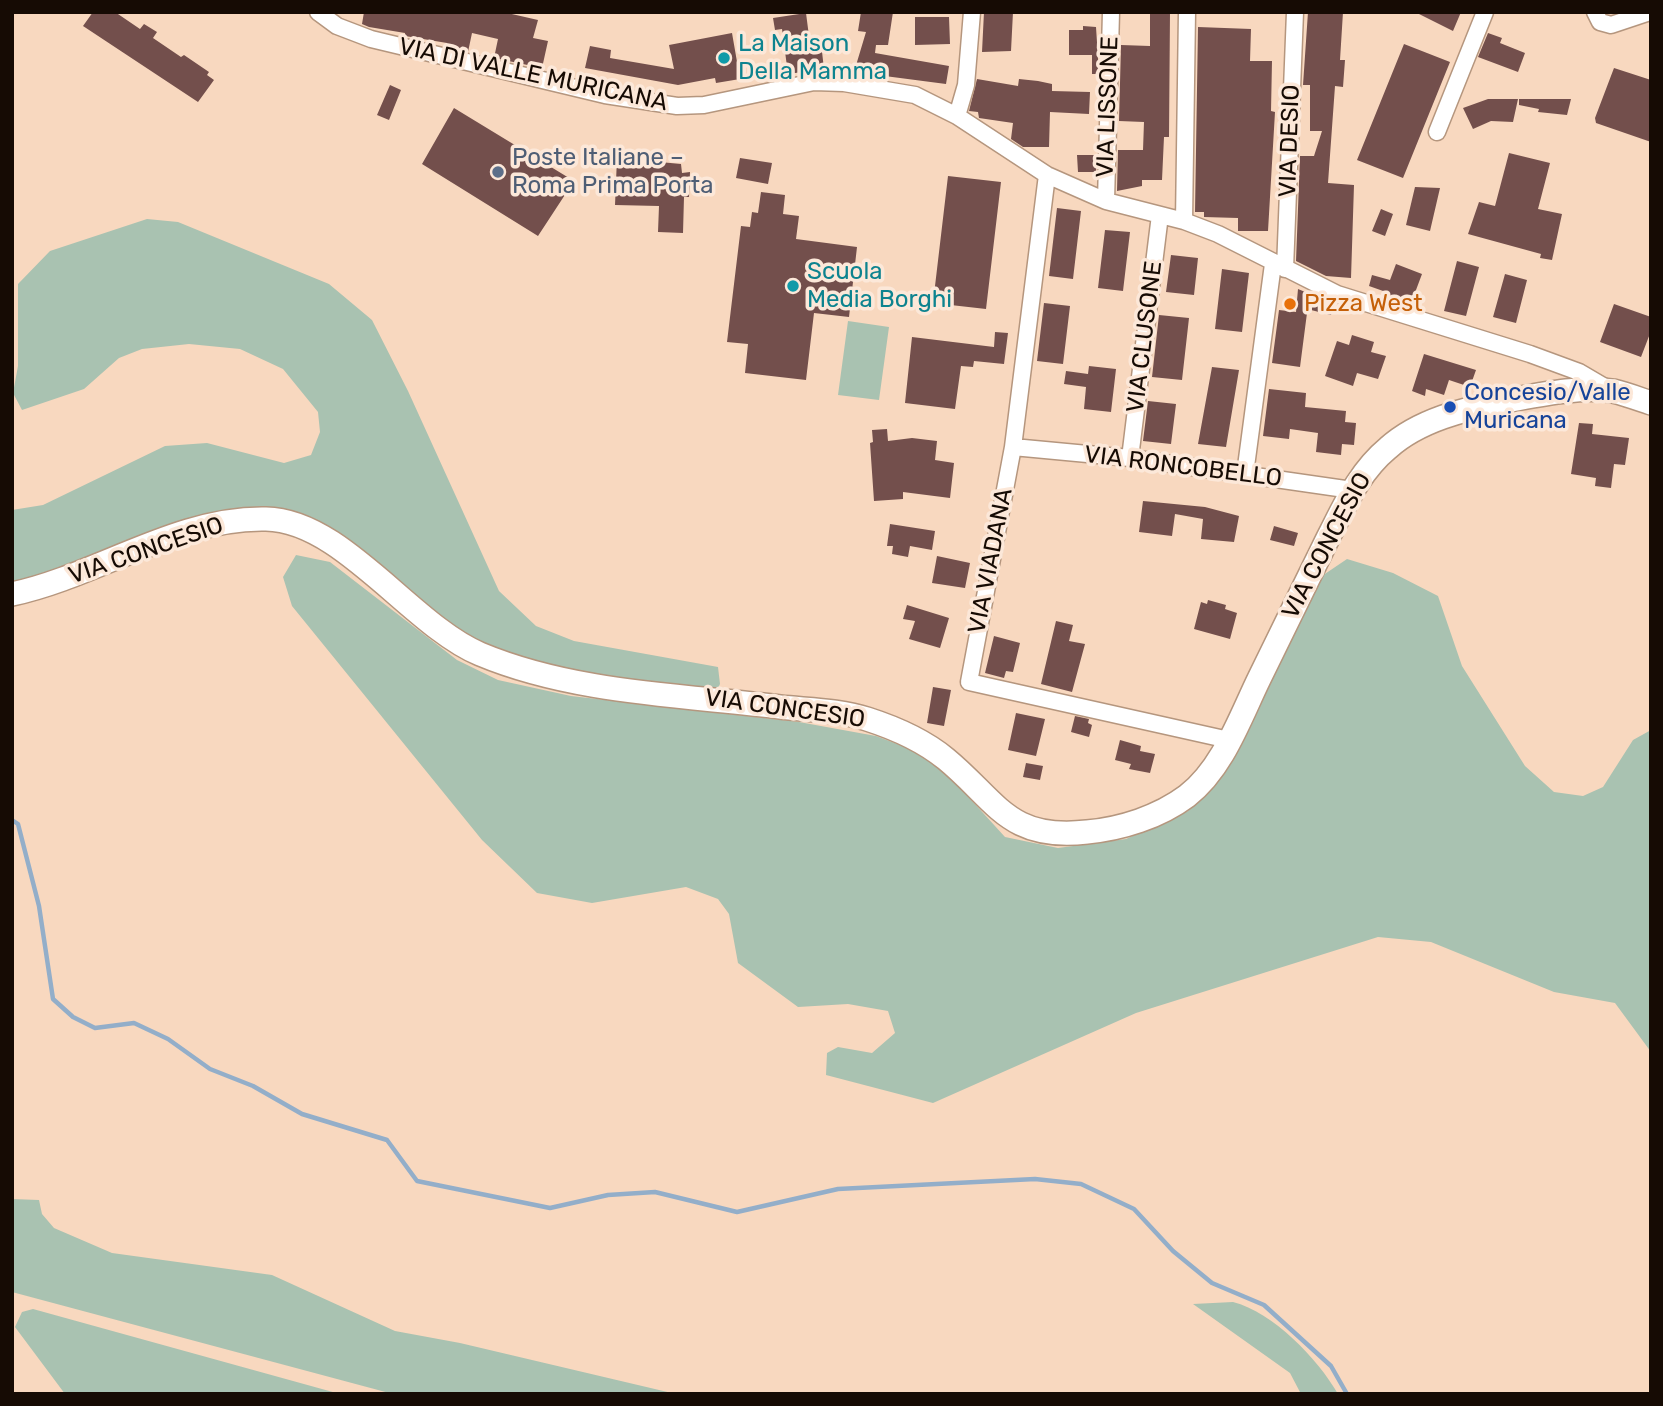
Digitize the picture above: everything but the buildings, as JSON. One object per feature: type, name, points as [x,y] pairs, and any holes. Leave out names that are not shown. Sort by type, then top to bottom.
[{"type":"street","name":"VIA DI VALLE MURICANA","points":[[318,12],[337,26],[371,39],[605,95],[667,105],[692,107],[803,83],[833,82],[915,94],[957,116],[1047,175],[1106,201],[1184,221],[1218,234],[1279,266],[1362,303],[1566,367],[1611,391],[1651,403]]},
{"type":"street","points":[[957,116],[965,93],[972,12]]},
{"type":"street","name":"VIA LISSONE","points":[[1106,201],[1111,12]]},
{"type":"street","points":[[1184,221],[1187,12]]},
{"type":"street","name":"VIA DESIO","points":[[1245,474],[1279,266],[1295,12]]},
{"type":"street","points":[[1437,132],[1485,12]]},
{"type":"street","points":[[1595,12],[1600,22],[1611,25],[1650,12]]},
{"type":"street","name":"VIA VIADANA","points":[[1047,175],[1013,447],[969,682],[1229,740]]},
{"type":"street","name":"VIA CLUSONE","points":[[1130,458],[1160,215]]},
{"type":"street","name":"VIA CONCESIO","points":[[12,594],[48,585],[190,531],[257,519],[290,523],[344,551],[441,630],[473,652],[527,672],[598,685],[862,717],[904,733],[933,750],[1007,817],[1025,826],[1052,833],[1105,830],[1164,810],[1200,785],[1229,740],[1352,490],[1391,445],[1433,421],[1526,397],[1611,391]]},
{"type":"street","name":"VIA RONCOBELLO","points":[[1013,447],[1130,458],[1352,490]]},
{"type":"green space","points":[[147,219],[178,222],[329,284],[372,320],[408,391],[499,591],[536,626],[574,641],[718,667],[720,684],[715,694],[535,668],[469,641],[296,513],[12,586],[12,510],[43,505],[165,446],[207,443],[284,463],[311,455],[320,432],[318,412],[283,369],[240,349],[189,344],[142,349],[119,358],[84,389],[22,410],[13,393],[18,366],[18,284],[50,251]]},
{"type":"green space","points":[[848,321],[889,327],[879,400],[838,395]]},
{"type":"green space","points":[[296,555],[330,562],[457,660],[498,680],[571,696],[799,722],[876,736],[916,751],[954,781],[1005,837],[1058,848],[1126,839],[1188,811],[1222,774],[1313,582],[1347,559],[1393,573],[1438,596],[1462,666],[1525,766],[1554,792],[1583,796],[1603,787],[1633,740],[1651,730],[1651,1052],[1615,1003],[1554,992],[1431,942],[1378,937],[1136,1013],[933,1103],[826,1075],[827,1053],[838,1047],[872,1053],[895,1033],[888,1011],[848,1004],[798,1007],[738,963],[729,914],[718,899],[686,887],[592,903],[537,893],[482,840],[292,606],[283,577]]},
{"type":"green space","points":[[12,1199],[39,1200],[42,1214],[54,1228],[112,1253],[272,1275],[395,1331],[460,1343],[676,1394],[393,1394],[12,1292]]},
{"type":"green space","points":[[1233,1302],[1248,1307],[1279,1326],[1307,1352],[1338,1394],[1301,1394],[1290,1373],[1193,1304]]},
{"type":"green space","points":[[33,1309],[340,1394],[65,1394],[15,1327],[22,1312]]},
{"type":"waterway","points":[[12,820],[18,824],[39,906],[53,999],[73,1017],[95,1028],[134,1023],[168,1039],[210,1069],[253,1086],[302,1114],[387,1140],[417,1181],[550,1208],[608,1195],[655,1192],[737,1212],[838,1189],[1035,1179],[1081,1184],[1134,1209],[1173,1251],[1212,1283],[1264,1305],[1331,1366],[1347,1394]]},
{"type":"place","name":"La Maison Della Mamma","points":[[724,58]]},
{"type":"place","name":"Poste Italiane – Roma Prima Porta","points":[[498,172]]},
{"type":"place","name":"Scuola Media Borghi","points":[[793,286]]},
{"type":"place","name":"Pizza West","points":[[1290,304]]},
{"type":"place","name":"Concesio/Valle Muricana","points":[[1450,407]]}]
